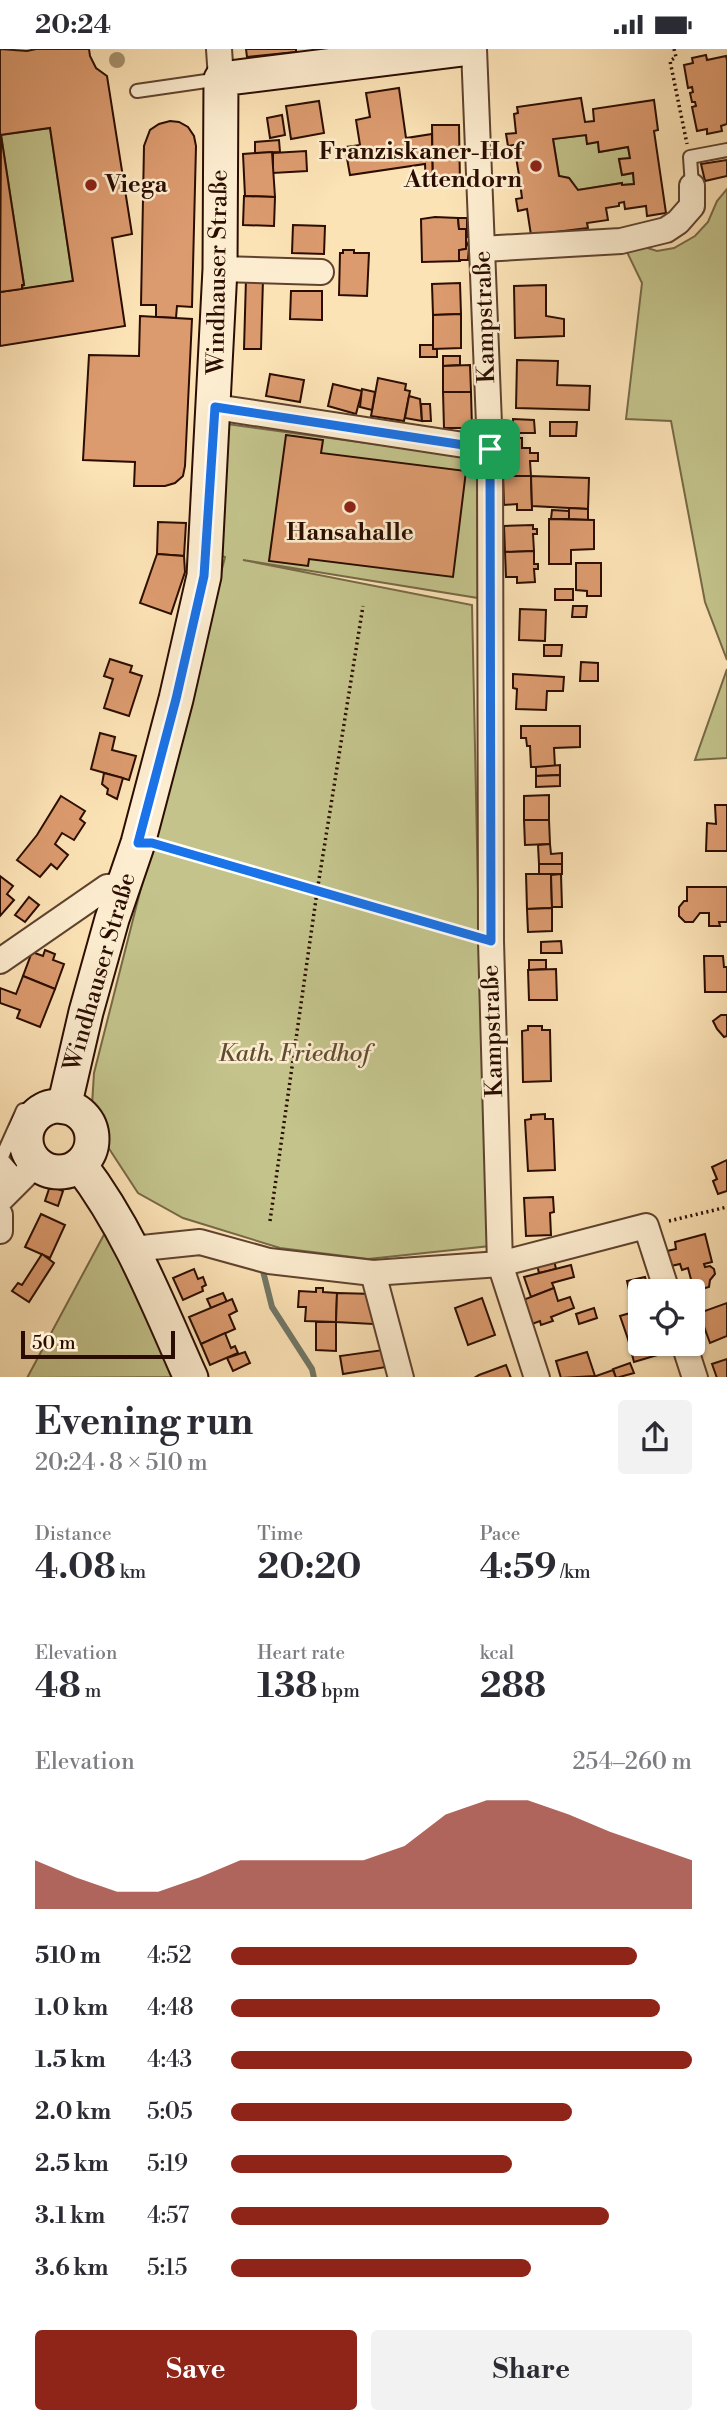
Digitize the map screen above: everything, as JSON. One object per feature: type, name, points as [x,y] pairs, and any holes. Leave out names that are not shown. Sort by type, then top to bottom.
[{"type":"main road","points":[[220,64],[463,49]]},
{"type":"main road","name":"Windhauser Straße","points":[[64,1107],[86,1012],[122,886],[138,843],[176,699],[204,576],[215,407],[220,269],[220,64]]},
{"type":"main road","points":[[64,1107],[83,1116],[89,1125],[92,1147],[88,1157],[80,1165],[70,1171],[47,1170],[10,1175],[30,1155],[27,1145],[30,1125],[44,1110],[64,1107]]},
{"type":"main road","points":[[80,1165],[106,1199],[133,1249],[191,1377]]},
{"type":"street","name":"Kampstraße","points":[[474,49],[490,449],[491,941],[500,1264],[537,1377]]},
{"type":"street","points":[[482,249],[621,241],[666,230],[678,222],[692,206],[692,186]]},
{"type":"street","points":[[220,269],[321,272]]},
{"type":"street","points":[[215,407],[490,449]]},
{"type":"street","points":[[0,961],[107,887],[122,886]]},
{"type":"street","points":[[0,1215],[0,1231]]},
{"type":"street","points":[[133,1249],[200,1242],[269,1261],[373,1273],[500,1264],[646,1226],[663,1279]]},
{"type":"street","points":[[373,1273],[401,1377]]},
{"type":"street","points":[[688,1356],[695,1377]]},
{"type":"lane","points":[[137,91],[220,64]]},
{"type":"lane","points":[[692,186],[690,157],[727,150]]},
{"type":"lane","points":[[10,1175],[23,1110]]},
{"type":"path","points":[[674,49],[676,57],[670,61],[690,157]]},
{"type":"path","points":[[270,1221],[317,892],[363,606]]},
{"type":"path","points":[[138,843],[152,843],[491,941]]},
{"type":"path","points":[[646,1226],[727,1206]]},
{"type":"green space","points":[[50,128],[73,281],[22,289],[24,284],[1,135]]},
{"type":"green space","points":[[586,135],[587,143],[598,142],[599,152],[628,147],[630,158],[619,160],[622,175],[633,173],[634,184],[621,183],[578,190],[569,178],[559,176],[553,139]]},
{"type":"green space","points":[[727,189],[727,660],[705,602],[671,421],[626,419],[642,283],[626,250],[641,246],[657,251],[674,248],[695,236],[708,222],[717,201]]},
{"type":"green space","name":"Kath. Friedhof","points":[[227,424],[477,458],[478,598],[243,560],[472,605],[479,937],[490,1246],[368,1259],[280,1248],[183,1218],[138,1193],[91,1121],[94,1073],[225,557],[220,555]]},
{"type":"green space","points":[[727,669],[727,758],[695,760]]},
{"type":"green space","points":[[107,1229],[177,1377],[28,1377]]},
{"type":"building","name":"Viega","points":[[0,49],[89,49],[96,68],[107,76],[132,234],[112,238],[125,326],[0,346],[0,292],[73,281],[50,128],[0,135]]},
{"type":"building","points":[[246,49],[296,49],[296,52],[247,57]]},
{"type":"building","points":[[706,55],[707,60],[726,56],[727,60],[727,124],[721,126],[722,131],[707,134],[707,129],[697,131],[692,107],[696,106],[695,102],[692,102],[692,87],[688,88],[684,65],[693,63],[692,58]]},
{"type":"building","points":[[399,88],[406,138],[432,134],[433,185],[426,185],[425,164],[350,175],[345,147],[360,145],[356,120],[370,117],[366,93]]},
{"type":"building","name":"Franziskaner-Hof Attendorn","points":[[581,98],[585,122],[594,121],[593,109],[654,100],[658,130],[654,131],[666,213],[647,216],[646,206],[625,209],[624,202],[619,203],[619,206],[606,208],[608,220],[587,223],[588,228],[531,235],[527,209],[518,211],[516,199],[522,198],[519,175],[514,145],[508,146],[506,134],[516,133],[514,114],[518,113],[517,107]],"holes":[[[586,135],[587,144],[598,142],[599,152],[628,147],[630,158],[619,159],[622,175],[633,173],[634,184],[622,183],[578,190],[569,178],[559,176],[553,139]]]},
{"type":"building","points":[[319,101],[324,133],[291,139],[286,106]]},
{"type":"building","points":[[282,115],[285,135],[270,138],[267,118]]},
{"type":"building","points":[[170,121],[188,127],[196,146],[192,307],[177,306],[176,318],[156,317],[156,305],[141,305],[144,146],[150,130]]},
{"type":"building","points":[[432,125],[459,125],[460,185],[433,186]]},
{"type":"building","points":[[1,135],[24,285],[22,289],[0,292]]},
{"type":"building","points":[[279,140],[280,152],[255,153],[255,142]]},
{"type":"building","points":[[306,151],[307,171],[273,173],[273,153]]},
{"type":"building","points":[[272,152],[275,197],[245,196],[243,154]]},
{"type":"building","points":[[727,160],[727,176],[705,181],[701,164]]},
{"type":"building","points":[[244,196],[275,197],[274,226],[243,225]]},
{"type":"building","points":[[458,218],[459,229],[466,229],[466,249],[459,250],[460,261],[422,262],[421,219]]},
{"type":"building","points":[[458,218],[467,218],[467,238],[466,229],[459,229]]},
{"type":"building","points":[[293,225],[325,226],[324,254],[292,253]]},
{"type":"building","points":[[466,241],[469,247],[468,260],[459,260],[459,250],[466,249]]},
{"type":"building","points":[[343,250],[369,253],[367,296],[339,295],[340,253],[343,253]]},
{"type":"building","points":[[246,278],[263,279],[261,349],[244,349]]},
{"type":"building","points":[[460,283],[461,314],[433,315],[432,284]]},
{"type":"building","points":[[546,285],[546,316],[564,319],[564,336],[515,338],[514,286]]},
{"type":"building","points":[[291,291],[322,291],[322,320],[290,319]]},
{"type":"building","points":[[461,314],[461,348],[433,349],[433,315]]},
{"type":"building","points":[[140,316],[192,319],[185,466],[183,476],[175,483],[165,486],[134,486],[135,462],[83,460],[89,355],[139,356]]},
{"type":"building","points":[[420,345],[433,345],[433,349],[437,349],[437,357],[420,357]]},
{"type":"building","points":[[443,356],[460,356],[460,365],[443,366]]},
{"type":"building","points":[[517,360],[558,361],[557,385],[590,386],[589,410],[516,408]]},
{"type":"building","points":[[470,365],[471,392],[443,392],[443,366]]},
{"type":"building","points":[[270,374],[304,380],[300,402],[266,396]]},
{"type":"building","points":[[378,378],[406,384],[405,390],[410,391],[404,421],[371,416]]},
{"type":"building","points":[[333,384],[362,391],[356,414],[328,406]]},
{"type":"building","points":[[362,389],[375,392],[372,410],[360,407]]},
{"type":"building","points":[[443,392],[471,392],[472,428],[444,428]]},
{"type":"building","points":[[409,396],[420,399],[422,421],[405,418]]},
{"type":"building","points":[[421,404],[430,404],[431,421],[422,421]]},
{"type":"building","points":[[513,419],[534,420],[535,433],[513,433]]},
{"type":"building","points":[[550,422],[577,422],[576,436],[550,436]]},
{"type":"building","points":[[286,435],[323,440],[321,453],[466,471],[453,577],[309,559],[308,566],[269,561]]},
{"type":"building","points":[[503,438],[522,438],[522,448],[530,448],[530,453],[538,453],[538,461],[530,461],[531,476],[503,476]]},
{"type":"building","points":[[503,476],[531,476],[532,510],[517,510],[517,504],[504,505]]},
{"type":"building","points":[[531,476],[589,478],[588,509],[532,506]]},
{"type":"building","points":[[569,508],[588,509],[588,520],[569,519]]},
{"type":"building","points":[[552,510],[569,511],[569,519],[551,519]]},
{"type":"building","points":[[549,519],[594,520],[594,549],[571,550],[571,564],[549,564]]},
{"type":"building","points":[[158,522],[186,523],[184,556],[157,554]]},
{"type":"building","points":[[533,525],[533,529],[537,529],[537,534],[533,534],[534,551],[505,552],[504,526]]},
{"type":"building","points":[[534,551],[534,564],[538,564],[538,569],[534,569],[535,582],[517,583],[517,577],[506,577],[505,552]]},
{"type":"building","points":[[157,554],[184,556],[185,572],[171,614],[140,603]]},
{"type":"building","points":[[576,563],[601,563],[601,596],[587,596],[587,591],[576,590]]},
{"type":"building","points":[[555,589],[573,589],[573,600],[555,600]]},
{"type":"building","points":[[573,606],[587,606],[586,617],[572,617]]},
{"type":"building","points":[[520,609],[546,610],[545,641],[519,640]]},
{"type":"building","points":[[544,645],[562,645],[561,656],[544,656]]},
{"type":"building","points":[[110,659],[132,666],[130,672],[142,676],[129,716],[104,708],[113,679],[104,676]]},
{"type":"building","points":[[581,662],[598,663],[598,681],[580,681]]},
{"type":"building","points":[[513,674],[564,677],[563,691],[547,691],[546,710],[516,709],[517,689],[513,688]]},
{"type":"building","points":[[521,726],[580,726],[580,747],[554,748],[555,767],[531,767],[530,746],[527,746],[526,738],[521,738]]},
{"type":"building","points":[[100,733],[115,737],[112,750],[136,756],[129,780],[91,769]]},
{"type":"building","points":[[560,765],[560,775],[536,776],[536,767]]},
{"type":"building","points":[[104,773],[123,778],[117,799],[107,794],[108,789],[102,784]]},
{"type":"building","points":[[560,775],[560,786],[536,787],[536,776]]},
{"type":"building","points":[[549,795],[549,820],[524,820],[524,796]]},
{"type":"building","points":[[61,796],[85,811],[80,819],[85,823],[74,840],[62,833],[55,844],[68,855],[57,869],[51,864],[40,877],[17,860],[37,835]]},
{"type":"building","points":[[715,805],[727,805],[727,851],[706,851],[707,823],[716,824]]},
{"type":"building","points":[[524,820],[549,820],[550,844],[525,845]]},
{"type":"building","points":[[550,844],[551,854],[562,853],[562,864],[539,864],[538,845]]},
{"type":"building","points":[[539,864],[562,864],[562,874],[539,874]]},
{"type":"building","points":[[526,874],[551,874],[552,908],[527,909]]},
{"type":"building","points":[[561,874],[562,907],[552,907],[551,875]]},
{"type":"building","points":[[0,876],[13,886],[7,894],[14,900],[0,916]]},
{"type":"building","points":[[687,887],[727,887],[727,922],[719,922],[720,926],[709,926],[709,913],[700,913],[693,922],[685,922],[679,916],[679,907],[687,901]]},
{"type":"building","points":[[29,897],[39,905],[25,922],[15,915]]},
{"type":"building","points":[[552,908],[552,931],[528,932],[527,909]]},
{"type":"building","points":[[561,941],[562,953],[541,953],[541,942]]},
{"type":"building","points":[[45,950],[55,954],[53,960],[64,964],[55,989],[23,976],[32,952],[43,956]]},
{"type":"building","points":[[704,956],[723,956],[724,967],[727,967],[727,992],[705,992]]},
{"type":"building","points":[[529,960],[546,960],[546,969],[529,970]]},
{"type":"building","points":[[556,969],[557,1000],[529,1000],[528,970]]},
{"type":"building","points":[[23,976],[55,989],[40,1027],[17,1018],[20,1010],[0,1003],[0,988],[16,994]]},
{"type":"building","points":[[721,1015],[727,1015],[727,1036],[724,1037],[713,1021]]},
{"type":"building","points":[[528,1026],[542,1026],[542,1030],[550,1030],[551,1081],[523,1082],[522,1031],[528,1030]]},
{"type":"building","points":[[545,1114],[545,1119],[553,1119],[555,1170],[528,1171],[525,1120],[531,1119],[531,1115]]},
{"type":"building","points":[[727,1160],[727,1191],[718,1194],[713,1181],[717,1179],[712,1167]]},
{"type":"building","points":[[50,1186],[63,1191],[58,1206],[45,1201]]},
{"type":"building","points":[[553,1197],[554,1212],[550,1213],[551,1235],[526,1236],[524,1198]]},
{"type":"building","points":[[41,1214],[65,1225],[50,1258],[25,1247]]},
{"type":"building","points":[[705,1234],[712,1262],[704,1264],[705,1267],[714,1269],[715,1274],[709,1287],[705,1288],[705,1279],[691,1279],[688,1268],[682,1270],[680,1264],[671,1266],[667,1251],[676,1249],[675,1242]]},
{"type":"building","points":[[42,1254],[54,1263],[29,1302],[12,1291],[18,1283],[22,1285]]},
{"type":"building","points":[[554,1260],[556,1269],[539,1273],[537,1265]]},
{"type":"building","points":[[571,1265],[574,1277],[552,1283],[554,1288],[531,1297],[524,1277]]},
{"type":"building","points":[[194,1269],[198,1279],[203,1277],[206,1285],[202,1287],[203,1291],[183,1300],[173,1278]]},
{"type":"building","points":[[316,1288],[323,1288],[323,1292],[337,1293],[336,1322],[305,1321],[306,1307],[298,1307],[299,1291],[316,1292]]},
{"type":"building","points":[[554,1288],[558,1301],[570,1297],[574,1308],[551,1317],[553,1321],[541,1325],[540,1321],[532,1324],[523,1300]]},
{"type":"building","points":[[223,1293],[227,1302],[211,1308],[207,1299]]},
{"type":"building","points":[[337,1293],[374,1294],[373,1324],[336,1322]]},
{"type":"building","points":[[482,1298],[495,1335],[468,1345],[455,1308]]},
{"type":"building","points":[[232,1299],[237,1311],[229,1315],[235,1329],[201,1344],[189,1317]]},
{"type":"building","points":[[727,1303],[727,1336],[710,1343],[705,1329],[705,1311]]},
{"type":"building","points":[[594,1308],[597,1318],[579,1324],[576,1314]]},
{"type":"building","points":[[628,1314],[628,1339],[620,1316]]},
{"type":"building","points":[[316,1322],[336,1322],[336,1351],[316,1350]]},
{"type":"building","points":[[225,1333],[231,1348],[235,1346],[238,1353],[210,1365],[201,1344]]},
{"type":"building","points":[[383,1350],[386,1367],[343,1374],[340,1356]]},
{"type":"building","points":[[245,1352],[250,1363],[233,1371],[227,1358]]},
{"type":"building","points":[[587,1352],[595,1376],[561,1377],[556,1361]]},
{"type":"building","points":[[632,1356],[654,1356],[634,1362]]},
{"type":"building","points":[[727,1359],[727,1377],[717,1377],[712,1364]]},
{"type":"building","points":[[630,1363],[634,1373],[616,1377],[613,1369]]},
{"type":"building","points":[[506,1365],[511,1377],[476,1377]]},
{"type":"building","points":[[613,1370],[616,1377],[596,1377]]},
{"type":"waterway","points":[[262,1267],[272,1307],[312,1369],[314,1377]]},
{"type":"place","name":"Franziskaner-Hof Attendorn","points":[[536,166]]},
{"type":"place","name":"Viega","points":[[91,185]]},
{"type":"place","name":"Hansahalle","points":[[350,507]]},
{"type":"route","points":[[215,407],[490,449],[491,941],[152,843],[138,843],[176,699],[204,576],[215,407]]}]
